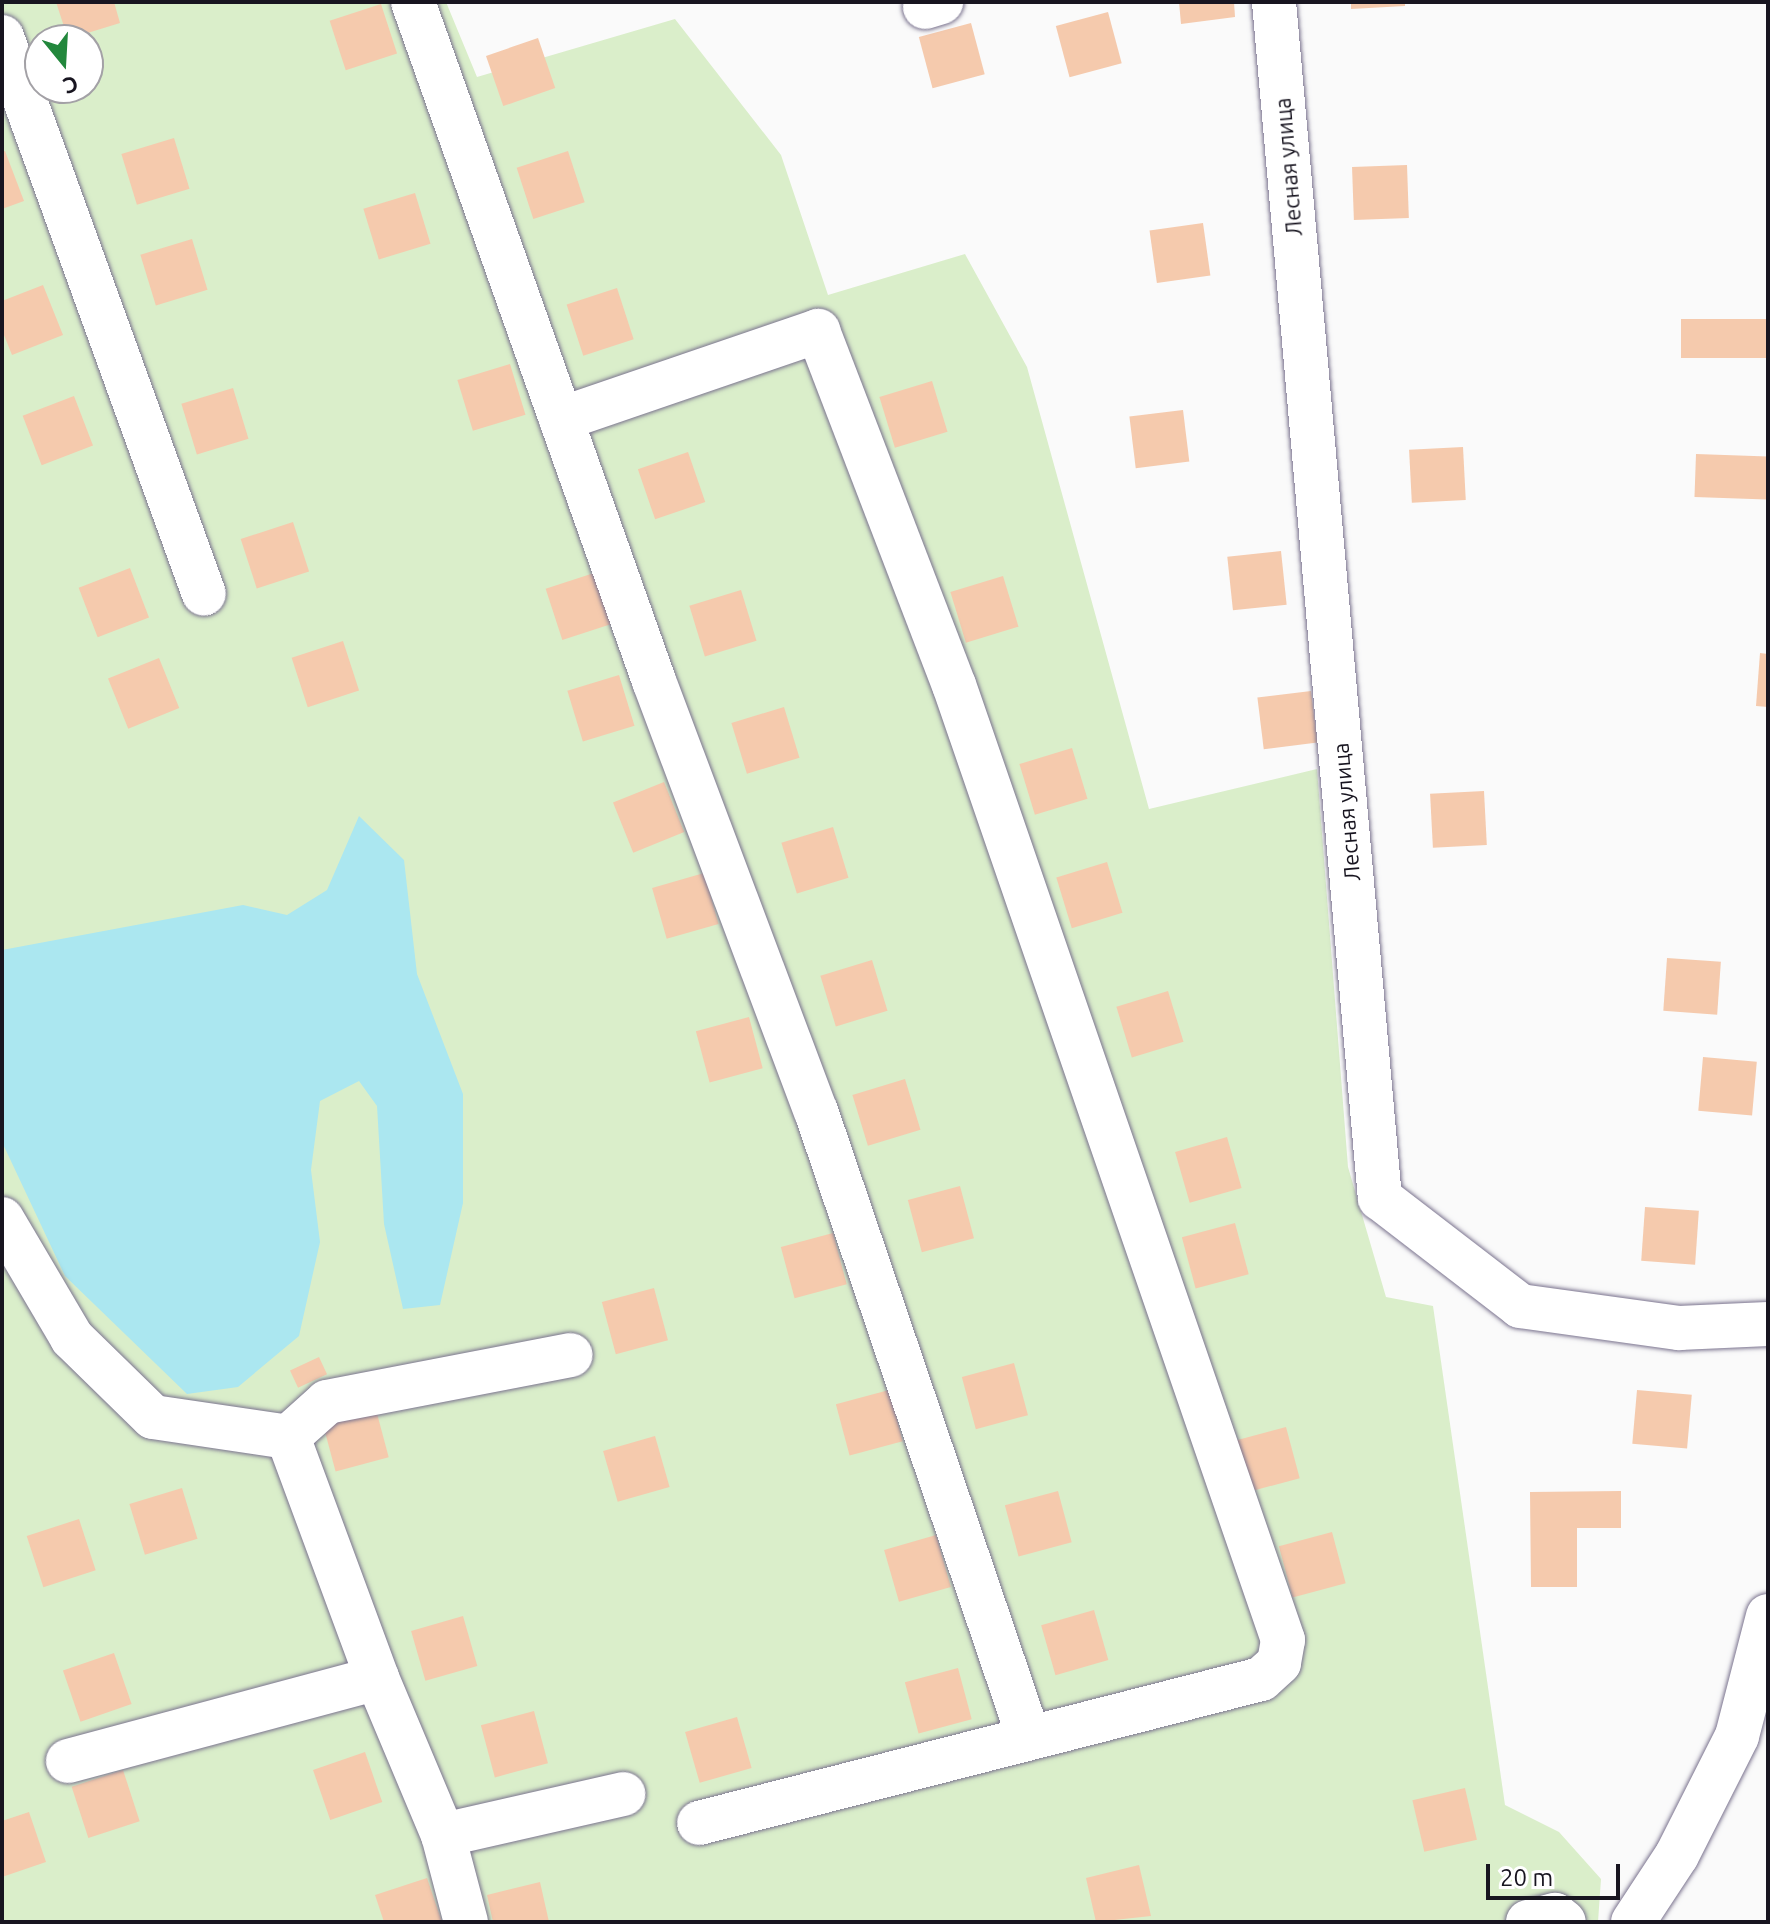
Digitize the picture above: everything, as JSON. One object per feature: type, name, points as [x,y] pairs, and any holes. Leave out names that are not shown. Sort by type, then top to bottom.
[{"type":"street","points":[[413,2],[561,419],[816,1111],[1029,1738]]},
{"type":"street","name":"Лесная улица","points":[[1274,2],[1380,1198],[1520,1306],[1679,1328],[1768,1324]]},
{"type":"street","points":[[2,37],[204,594]]},
{"type":"street","points":[[561,419],[818,331],[954,685],[1283,1640],[1279,1663],[1261,1679],[699,1823]]},
{"type":"street","points":[[2,1219],[72,1338],[153,1417],[288,1437]]},
{"type":"street","points":[[288,1437],[327,1402],[571,1355]]},
{"type":"street","points":[[288,1437],[377,1678],[443,1835],[466,1922]]},
{"type":"street","points":[[1633,1922],[1677,1855],[1737,1736],[1768,1616]]},
{"type":"street","points":[[68,1761],[377,1678]]},
{"type":"street","points":[[443,1835],[623,1794]]},
{"type":"street","points":[[1528,1922],[1555,1915],[1564,1922]]},
{"type":"green space","points":[[2,2],[446,2],[477,77],[675,19],[781,155],[828,295],[965,254],[1027,367],[1149,809],[1317,769],[1348,1167],[1386,1297],[1433,1306],[1505,1805],[1559,1832],[1601,1879],[1598,1922],[2,1922]]},
{"type":"water","points":[[359,816],[404,860],[417,974],[463,1094],[463,1203],[440,1305],[403,1309],[384,1224],[377,1106],[359,1081],[320,1101],[311,1170],[320,1242],[299,1336],[238,1387],[187,1394],[65,1276],[2,1142],[2,950],[243,905],[287,915],[327,890]]},
{"type":"building","points":[[56,2],[114,2],[120,23],[104,28],[104,24],[63,24]]},
{"type":"building","points":[[1179,2],[1234,2],[1235,17],[1181,24]]},
{"type":"building","points":[[1351,2],[1405,2],[1405,6],[1351,9]]},
{"type":"building","points":[[381,4],[397,53],[346,70],[330,21]]},
{"type":"building","points":[[1108,12],[1122,63],[1070,77],[1056,26]]},
{"type":"building","points":[[971,23],[985,74],[933,88],[919,37]]},
{"type":"building","points":[[538,38],[555,88],[503,106],[486,56]]},
{"type":"building","points":[[174,138],[189,189],[137,205],[121,154]]},
{"type":"building","points":[[5,151],[24,201],[2,209],[2,152]]},
{"type":"building","points":[[568,151],[585,202],[533,219],[517,168]]},
{"type":"building","points":[[1407,165],[1409,218],[1354,220],[1352,167]]},
{"type":"building","points":[[415,193],[430,244],[379,259],[363,209]]},
{"type":"building","points":[[1203,223],[1210,275],[1157,283],[1150,231]]},
{"type":"building","points":[[192,239],[207,290],[156,305],[140,255]]},
{"type":"building","points":[[43,285],[63,335],[12,355],[2,330],[2,301]]},
{"type":"building","points":[[617,288],[634,339],[583,356],[567,304]]},
{"type":"building","points":[[1681,319],[1768,319],[1768,358],[1681,358]]},
{"type":"building","points":[[510,364],[525,415],[473,431],[457,380]]},
{"type":"building","points":[[932,381],[947,432],[895,448],[879,397]]},
{"type":"building","points":[[233,388],[248,439],[197,454],[181,404]]},
{"type":"building","points":[[74,396],[93,445],[42,465],[23,416]]},
{"type":"building","points":[[1183,410],[1189,462],[1136,468],[1129,417]]},
{"type":"building","points":[[1463,447],[1466,500],[1412,503],[1409,450]]},
{"type":"building","points":[[688,452],[705,502],[655,519],[638,469]]},
{"type":"building","points":[[1696,454],[1768,457],[1766,499],[1694,497]]},
{"type":"building","points":[[293,522],[309,571],[257,588],[241,539]]},
{"type":"building","points":[[1281,551],[1287,605],[1233,610],[1227,557]]},
{"type":"building","points":[[130,568],[149,617],[98,637],[79,588]]},
{"type":"building","points":[[597,572],[614,623],[562,640],[546,589]]},
{"type":"building","points":[[1003,576],[1018,627],[966,643],[950,592]]},
{"type":"building","points":[[741,590],[756,641],[705,656],[689,606]]},
{"type":"building","points":[[343,641],[359,690],[308,707],[292,658]]},
{"type":"building","points":[[1760,653],[1768,654],[1768,707],[1756,706]]},
{"type":"building","points":[[159,658],[179,708],[128,729],[108,679]]},
{"type":"building","points":[[619,675],[634,726],[583,741],[567,691]]},
{"type":"building","points":[[1311,691],[1317,743],[1264,749],[1257,698]]},
{"type":"building","points":[[784,707],[799,758],[747,774],[731,723]]},
{"type":"building","points":[[1072,748],[1087,799],[1035,815],[1019,764]]},
{"type":"building","points":[[664,782],[684,832],[633,853],[613,803]]},
{"type":"building","points":[[1484,791],[1487,845],[1433,848],[1430,794]]},
{"type":"building","points":[[833,827],[848,878],[797,893],[781,843]]},
{"type":"building","points":[[1107,862],[1122,913],[1072,928],[1056,877]]},
{"type":"building","points":[[704,873],[719,924],[667,939],[652,888]]},
{"type":"building","points":[[1667,958],[1721,962],[1717,1015],[1663,1011]]},
{"type":"building","points":[[872,960],[887,1011],[836,1026],[820,976]]},
{"type":"building","points":[[1168,991],[1183,1042],[1132,1057],[1116,1007]]},
{"type":"building","points":[[749,1017],[763,1068],[710,1082],[696,1031]]},
{"type":"building","points":[[1703,1057],[1757,1062],[1752,1116],[1698,1111]]},
{"type":"building","points":[[905,1079],[920,1130],[868,1146],[852,1095]]},
{"type":"building","points":[[1227,1137],[1242,1188],[1190,1203],[1175,1152]]},
{"type":"building","points":[[960,1186],[974,1238],[922,1252],[908,1200]]},
{"type":"building","points":[[1645,1207],[1699,1211],[1695,1265],[1641,1261]]},
{"type":"building","points":[[1235,1223],[1249,1274],[1196,1288],[1182,1237]]},
{"type":"building","points":[[833,1233],[847,1284],[795,1298],[781,1247]]},
{"type":"building","points":[[654,1288],[668,1340],[616,1354],[602,1302]]},
{"type":"building","points":[[319,1357],[327,1374],[298,1388],[290,1371]]},
{"type":"building","points":[[1014,1363],[1028,1415],[976,1429],[962,1377]]},
{"type":"building","points":[[889,1390],[903,1441],[850,1455],[836,1404]]},
{"type":"building","points":[[1637,1390],[1692,1395],[1687,1449],[1632,1444]]},
{"type":"building","points":[[375,1406],[389,1457],[336,1471],[322,1420]]},
{"type":"building","points":[[1286,1427],[1300,1478],[1247,1492],[1233,1441]]},
{"type":"building","points":[[655,1436],[670,1487],[618,1502],[603,1451]]},
{"type":"building","points":[[182,1488],[197,1539],[145,1555],[129,1504]]},
{"type":"building","points":[[1058,1491],[1072,1542],[1019,1556],[1005,1505]]},
{"type":"building","points":[[1621,1491],[1621,1528],[1577,1528],[1577,1587],[1531,1587],[1530,1492]]},
{"type":"building","points":[[79,1519],[96,1570],[43,1587],[27,1536]]},
{"type":"building","points":[[1332,1532],[1346,1583],[1293,1597],[1279,1546]]},
{"type":"building","points":[[936,1535],[951,1587],[899,1602],[884,1550]]},
{"type":"building","points":[[1094,1610],[1108,1660],[1055,1675],[1041,1625]]},
{"type":"building","points":[[463,1616],[477,1666],[425,1681],[411,1631]]},
{"type":"building","points":[[114,1653],[132,1704],[81,1722],[63,1671]]},
{"type":"building","points":[[958,1668],[972,1719],[919,1733],[905,1682]]},
{"type":"building","points":[[534,1711],[548,1763],[495,1777],[481,1725]]},
{"type":"building","points":[[737,1717],[752,1768],[700,1783],[685,1732]]},
{"type":"building","points":[[365,1752],[382,1802],[330,1820],[313,1770]]},
{"type":"building","points":[[123,1770],[140,1821],[88,1838],[72,1787]]},
{"type":"building","points":[[1465,1788],[1477,1840],[1424,1852],[1412,1800]]},
{"type":"building","points":[[29,1812],[46,1862],[2,1877],[2,1821]]},
{"type":"building","points":[[1139,1865],[1151,1916],[1096,1922],[1086,1878]]},
{"type":"building","points":[[427,1878],[442,1922],[384,1922],[375,1895]]},
{"type":"building","points":[[540,1882],[549,1922],[493,1922],[487,1895]]}]
